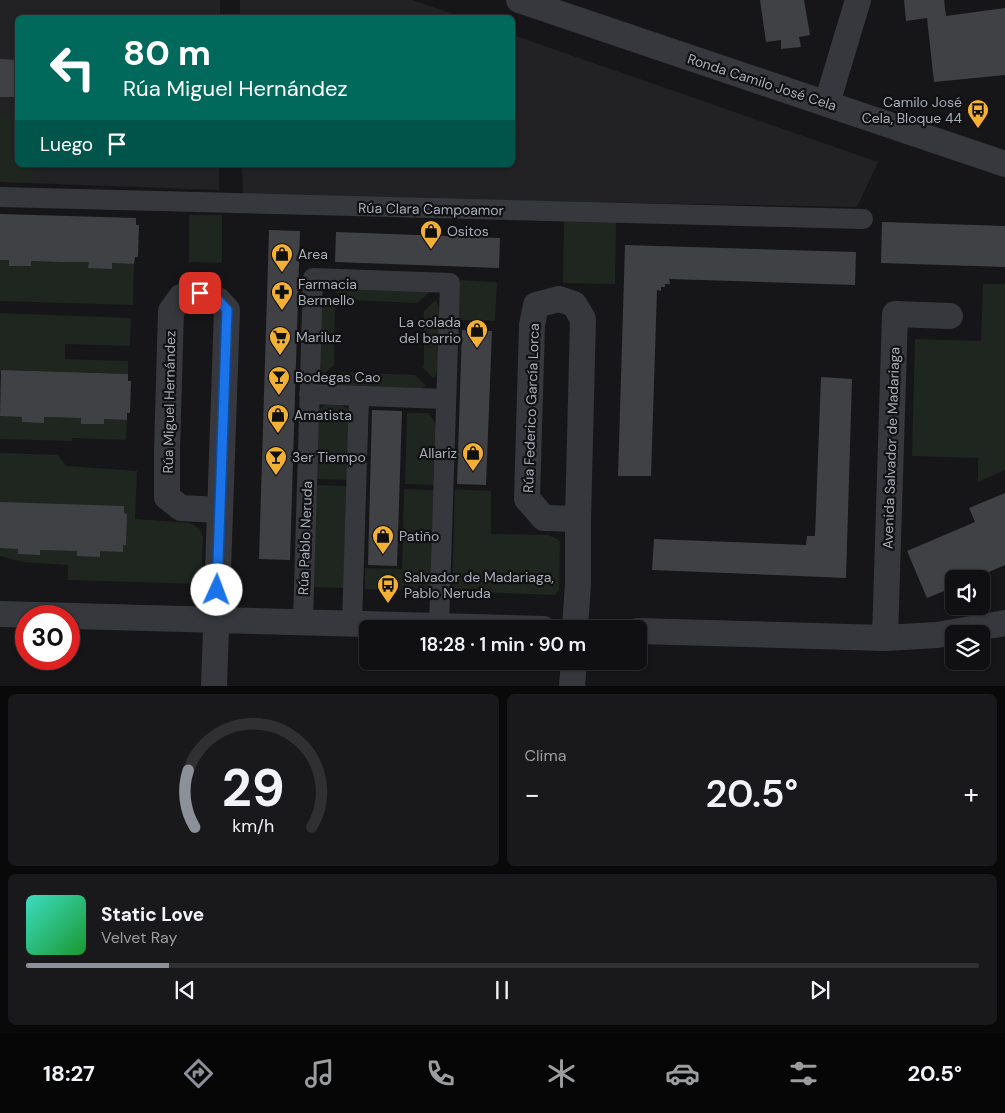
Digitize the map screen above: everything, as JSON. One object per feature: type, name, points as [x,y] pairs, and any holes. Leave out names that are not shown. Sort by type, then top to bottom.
[{"type":"street","name":"Ronda Camilo José Cela","points":[[519,0],[1005,164]]},
{"type":"street","points":[[827,103],[858,0]]},
{"type":"street","name":"Rúa Clara Campoamor","points":[[0,197],[863,220]]},
{"type":"street","name":"Rúa Pablo Neruda","points":[[303,622],[313,278],[450,283],[439,620]]},
{"type":"street","name":"Rúa Miguel Hernández","points":[[214,686],[227,310],[218,300],[200,293],[181,297],[171,311],[167,497],[181,508],[220,510]]},
{"type":"street","name":"Rúa Federico García Lorca","points":[[576,620],[583,319],[574,304],[559,299],[536,305],[532,325],[527,499],[544,518],[578,519]]},
{"type":"street","name":"Avenida Salvador de Madariaga","points":[[885,638],[894,314],[950,316]]},
{"type":"street","points":[[309,394],[446,399]]},
{"type":"street","points":[[352,624],[359,396]]},
{"type":"street","points":[[3,614],[359,624]]},
{"type":"street","points":[[647,631],[885,638],[937,635],[1005,623]]},
{"type":"street","points":[[572,686],[573,670]]},
{"type":"shaded area","points":[[0,0],[220,0],[220,15],[15,15],[15,167],[219,167],[219,190],[0,182]]},
{"type":"shaded area","points":[[240,0],[412,0],[456,15],[240,15]]},
{"type":"shaded area","points":[[73,13],[167,15],[73,15]]},
{"type":"shaded area","points":[[515,36],[878,162],[857,207],[243,196],[242,167],[515,167]]},
{"type":"shaded area","points":[[0,114],[15,114],[15,167],[32,167],[32,183],[0,182]]},
{"type":"shaded area","points":[[189,215],[222,215],[222,263],[189,262]]},
{"type":"shaded area","points":[[564,220],[616,222],[615,284],[563,283]]},
{"type":"shaded area","points":[[0,260],[9,260],[9,266],[31,266],[31,261],[89,262],[89,268],[98,268],[112,263],[134,264],[133,305],[0,301]]},
{"type":"shaded area","points":[[460,280],[497,282],[495,321],[458,320]]},
{"type":"shaded area","points":[[983,284],[1005,284],[1005,470],[978,482],[978,458],[912,456],[915,339],[981,341]]},
{"type":"shaded area","points":[[337,288],[423,290],[429,293],[417,303],[343,301],[334,290]]},
{"type":"shaded area","points":[[326,297],[336,308],[334,365],[323,375],[319,364],[321,310]]},
{"type":"shaded area","points":[[436,300],[440,311],[439,365],[436,376],[433,378],[423,368],[424,311]]},
{"type":"shaded area","points":[[0,313],[131,318],[130,346],[65,344],[65,359],[128,361],[128,374],[1,370],[0,375]]},
{"type":"shaded area","points":[[341,372],[415,375],[426,386],[421,389],[334,385],[330,382]]},
{"type":"shaded area","points":[[340,404],[351,413],[350,480],[314,479],[318,410],[325,405]]},
{"type":"shaded area","points":[[407,413],[428,413],[433,419],[436,427],[436,485],[405,484]]},
{"type":"shaded area","points":[[0,416],[22,417],[22,422],[44,422],[44,417],[81,418],[81,424],[104,424],[104,419],[127,420],[126,440],[72,438],[72,441],[0,439]]},
{"type":"shaded area","points":[[0,453],[57,455],[67,466],[137,471],[135,519],[190,523],[200,529],[203,537],[201,584],[68,580],[68,565],[23,562],[0,556]]},
{"type":"shaded area","points":[[314,485],[349,486],[346,588],[311,587]]},
{"type":"shaded area","points":[[404,489],[435,490],[432,591],[365,589],[365,568],[402,569]]},
{"type":"shaded area","points":[[455,489],[491,491],[491,534],[548,535],[560,542],[559,590],[555,595],[452,591]]},
{"type":"building","points":[[760,0],[804,0],[810,35],[799,37],[801,47],[781,49],[781,40],[766,42]]},
{"type":"building","points":[[904,0],[944,0],[946,16],[1005,8],[1005,75],[934,82],[927,18],[906,21]]},
{"type":"building","points":[[0,59],[15,60],[15,97],[0,97]]},
{"type":"building","points":[[0,214],[136,218],[136,225],[139,225],[138,257],[135,257],[134,264],[112,263],[112,269],[88,268],[89,262],[31,261],[31,266],[9,266],[9,260],[0,260]]},
{"type":"building","points":[[882,222],[1005,226],[1005,267],[881,263]]},
{"type":"building","points":[[269,230],[300,231],[290,560],[259,559]]},
{"type":"building","points":[[336,232],[500,238],[499,268],[335,262]]},
{"type":"building","points":[[625,245],[856,252],[855,285],[669,279],[670,284],[665,284],[665,287],[661,287],[661,291],[657,290],[651,476],[618,476]]},
{"type":"building","points":[[462,330],[492,331],[486,485],[457,484]]},
{"type":"building","points":[[1,370],[128,374],[128,381],[131,381],[130,413],[127,413],[127,420],[104,419],[104,424],[81,424],[81,418],[44,417],[44,423],[22,422],[22,417],[0,416]]},
{"type":"building","points":[[821,377],[852,379],[846,578],[652,570],[654,539],[806,545],[807,536],[815,536]]},
{"type":"building","points":[[372,410],[402,411],[397,566],[368,565]]},
{"type":"building","points":[[1005,493],[1005,565],[990,572],[990,570],[945,570],[945,591],[927,598],[907,551],[975,522],[969,508]]},
{"type":"building","points":[[0,502],[124,506],[124,513],[127,514],[126,545],[123,545],[123,552],[100,551],[100,557],[77,556],[77,551],[40,550],[40,555],[18,554],[18,549],[0,548]]},
{"type":"place","name":"Camilo José Cela, Bloque 44","points":[[978,129]]},
{"type":"place","name":"Ositos","points":[[431,250]]},
{"type":"place","name":"Area","points":[[282,273]]},
{"type":"place","name":"Farmacia Bermello","points":[[282,311]]},
{"type":"place","name":"La colada del barrio","points":[[477,349]]},
{"type":"place","name":"Mariluz","points":[[280,356]]},
{"type":"place","name":"Bodegas Cao","points":[[279,396]]},
{"type":"place","name":"Amatista","points":[[278,434]]},
{"type":"place","name":"Allariz","points":[[473,472]]},
{"type":"place","name":"3er Tiempo","points":[[276,476]]},
{"type":"place","name":"Patiño","points":[[383,555]]},
{"type":"place","name":"Salvador de Madariaga, Pablo Neruda","points":[[388,604]]},
{"type":"route","points":[[200,293],[218,300],[227,310],[217,590]]}]
